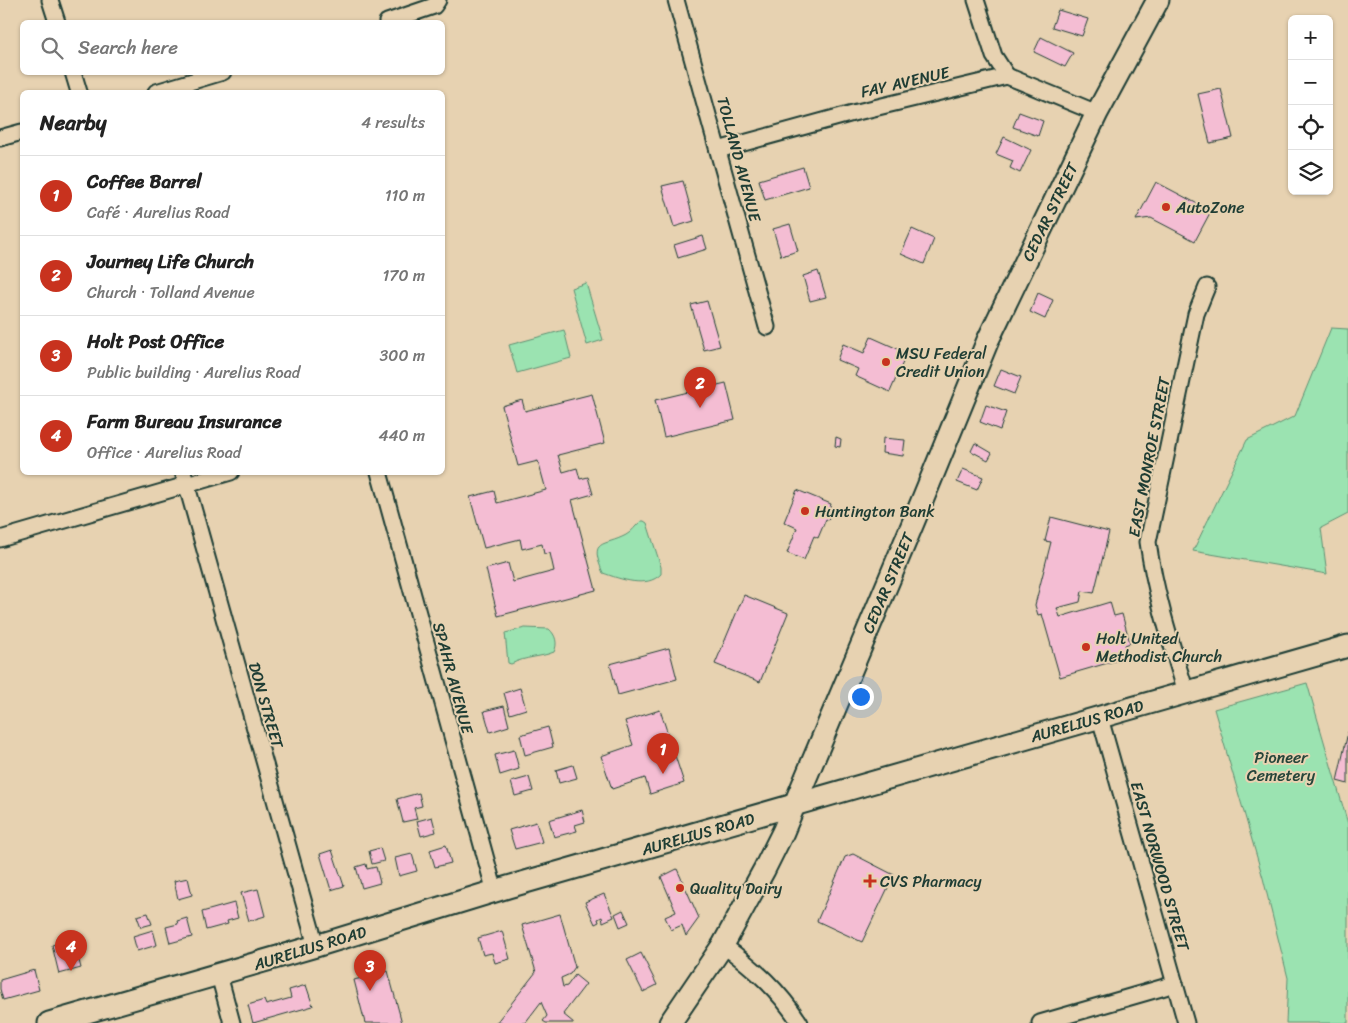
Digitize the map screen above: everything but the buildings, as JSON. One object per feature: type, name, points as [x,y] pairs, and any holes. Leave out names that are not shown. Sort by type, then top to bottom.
[{"type":"street","points":[[50,0],[57,20]]},
{"type":"street","name":"TOLLAND AVENUE","points":[[676,0],[767,327]]},
{"type":"street","points":[[976,0],[994,56],[1007,76],[1097,113]]},
{"type":"street","name":"CEDAR STREET","points":[[670,1023],[723,945],[764,870],[795,806],[988,340],[1097,113],[1158,0]]},
{"type":"street","points":[[392,20],[436,3]]},
{"type":"street","points":[[74,75],[78,90]]},
{"type":"street","points":[[163,90],[213,75]]},
{"type":"street","name":"FAY AVENUE","points":[[718,150],[853,113],[1007,76]]},
{"type":"street","points":[[0,138],[20,133]]},
{"type":"street","name":"EAST MONROE STREET","points":[[1186,692],[1151,567],[1148,542],[1196,314],[1207,287]]},
{"type":"street","points":[[0,538],[185,479],[211,475]]},
{"type":"street","name":"SPAHR AVENUE","points":[[380,475],[495,892]]},
{"type":"street","name":"DON STREET","points":[[185,479],[316,946]]},
{"type":"street","name":"AURELIUS ROAD","points":[[49,1023],[220,975],[495,892],[1348,646]]},
{"type":"street","name":"EAST NORWOOD STREET","points":[[1100,718],[1186,1023]]},
{"type":"street","points":[[723,945],[761,975],[786,1001],[800,1023]]},
{"type":"street","points":[[220,975],[232,1023]]},
{"type":"street","points":[[1040,1023],[1175,984]]},
{"type":"green space","points":[[586,283],[603,340],[587,345],[571,288]]},
{"type":"green space","points":[[1331,328],[1348,329],[1348,514],[1321,528],[1327,574],[1193,551],[1247,440],[1295,416]]},
{"type":"green space","points":[[564,330],[571,358],[517,373],[509,345]]},
{"type":"green space","points":[[641,521],[647,523],[661,567],[661,574],[655,579],[641,582],[625,580],[603,573],[597,554],[598,549],[605,543],[628,534]]},
{"type":"green space","points":[[525,628],[549,629],[556,640],[554,652],[511,664],[508,663],[505,633]]},
{"type":"green space","name":"Pioneer Cemetery","points":[[1307,683],[1348,824],[1348,1023],[1286,1023],[1288,978],[1263,878],[1214,709]]},
{"type":"place","name":"AutoZone","points":[[1166,207]]},
{"type":"place","name":"MSU Federal Credit Union","points":[[886,362]]},
{"type":"place","name":"Journey Life Church","points":[[700,408]]},
{"type":"place","name":"Huntington Bank","points":[[805,511]]},
{"type":"place","name":"Holt United Methodist Church","points":[[1086,647]]},
{"type":"place","name":"Coffee Barrel","points":[[663,774]]},
{"type":"place","name":"CVS Pharmacy","points":[[870,881]]},
{"type":"place","name":"Quality Dairy","points":[[680,888]]},
{"type":"place","name":"Farm Bureau Insurance","points":[[71,971]]},
{"type":"place","name":"Holt Post Office","points":[[370,991]]}]
